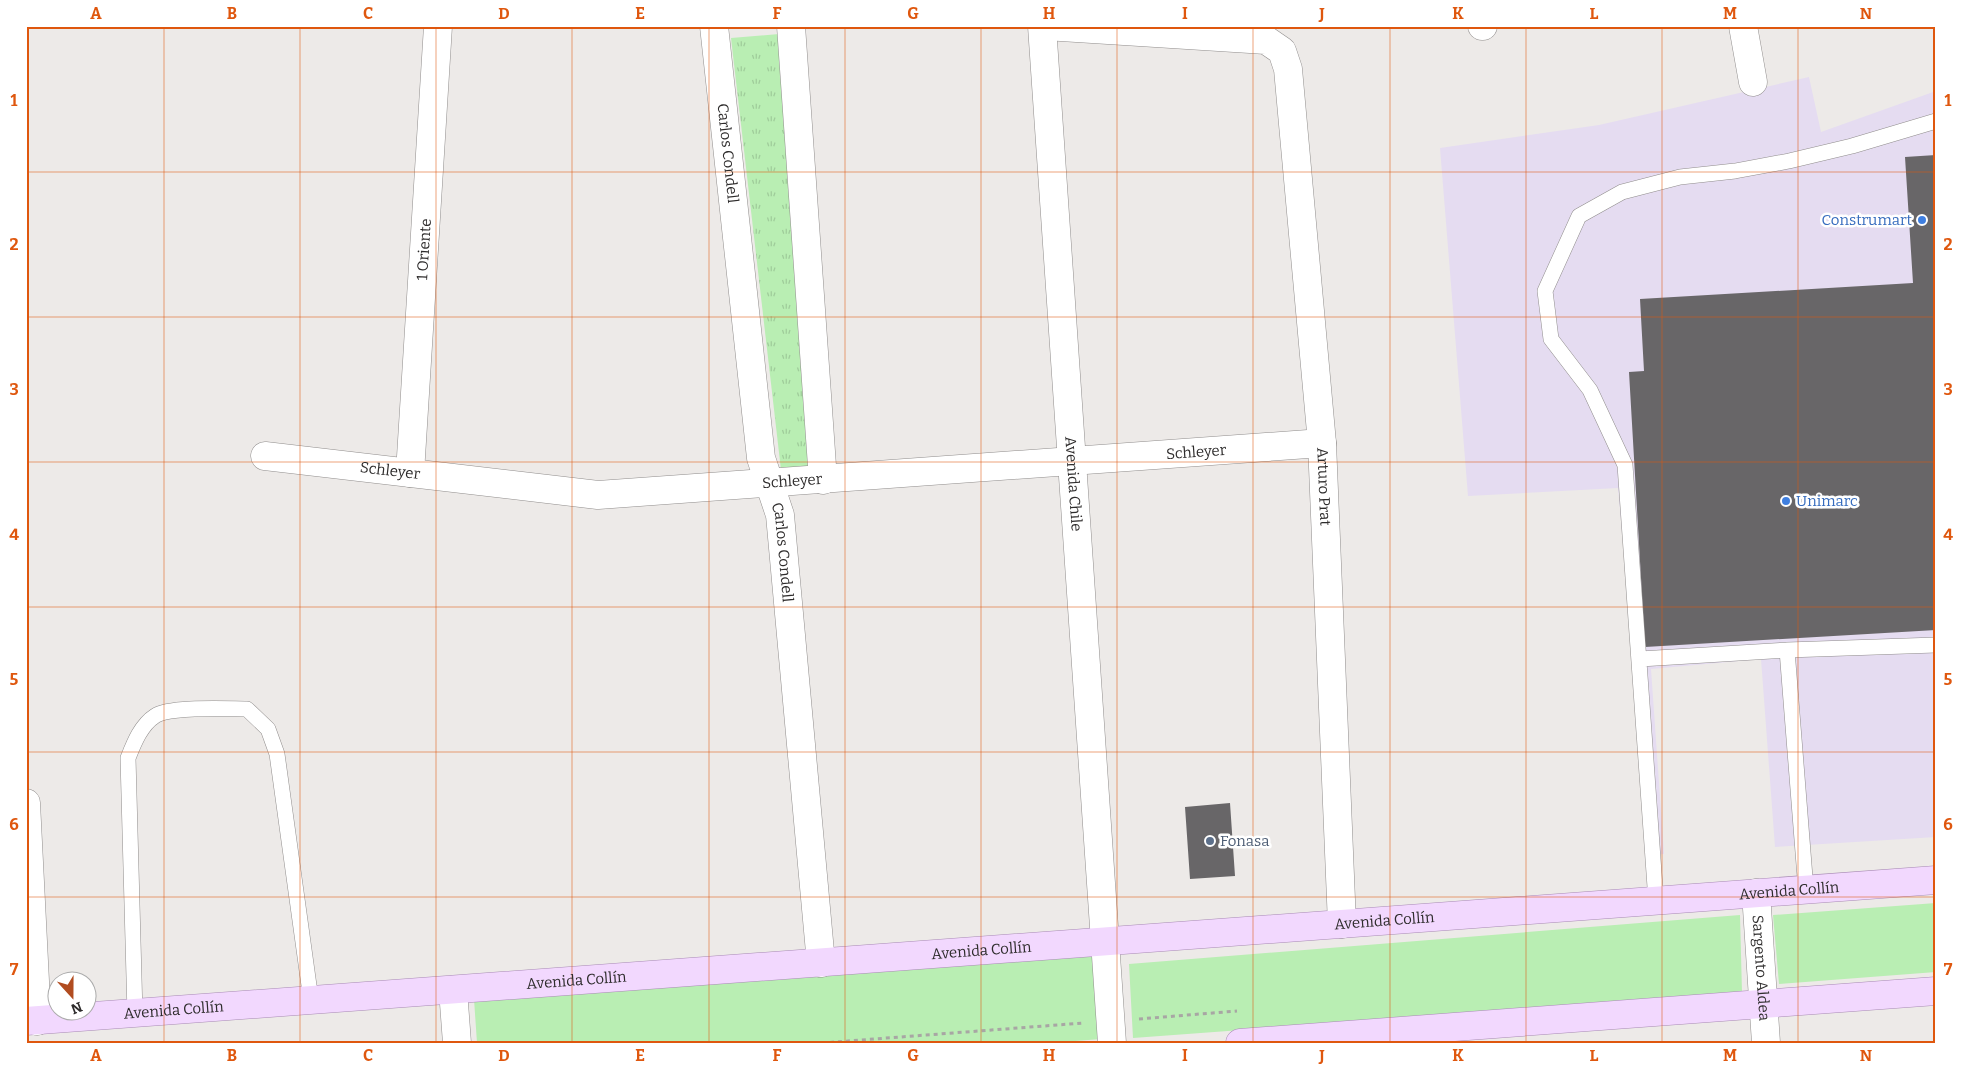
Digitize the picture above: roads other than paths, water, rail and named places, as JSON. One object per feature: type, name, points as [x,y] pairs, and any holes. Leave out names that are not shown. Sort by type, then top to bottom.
[{"type":"main road","name":"Avenida Collín","points":[[32,1021],[1936,880]]},
{"type":"main road","points":[[1240,1043],[1936,991]]},
{"type":"street","name":"1 Oriente","points":[[410,473],[438,26]]},
{"type":"street","name":"Carlos Condell","points":[[714,26],[761,458],[780,515],[821,962]]},
{"type":"street","points":[[791,26],[823,480]]},
{"type":"street","name":"Arturo Prat","points":[[1043,26],[1266,40],[1282,51],[1288,70],[1322,443],[1342,924]]},
{"type":"street","name":"Avenida Chile","points":[[1043,26],[1112,1043]]},
{"type":"street","points":[[1743,26],[1753,82]]},
{"type":"street","name":"Schleyer","points":[[265,456],[598,495],[1322,443]]},
{"type":"street","points":[[26,803],[32,1021]]},
{"type":"street","name":"Sargento Aldea","points":[[1756,893],[1766,1043]]},
{"type":"street","points":[[453,990],[457,1043]]},
{"type":"lane","points":[[1656,901],[1625,465],[1590,390],[1551,339],[1544,291],[1579,216],[1622,192],[1680,178],[1789,161],[1852,146],[1936,121]]},
{"type":"lane","points":[[1640,660],[1787,650],[1936,646]]},
{"type":"lane","points":[[1787,650],[1806,890]]},
{"type":"lane","points":[[135,1014],[128,758],[135,739],[155,715],[195,708],[247,709],[268,728],[277,754],[311,1000]]},
{"type":"place","name":"Construmart","points":[[1922,220]]},
{"type":"place","name":"Unimarc","points":[[1786,501]]},
{"type":"place","name":"Fonasa","points":[[1210,841]]}]
